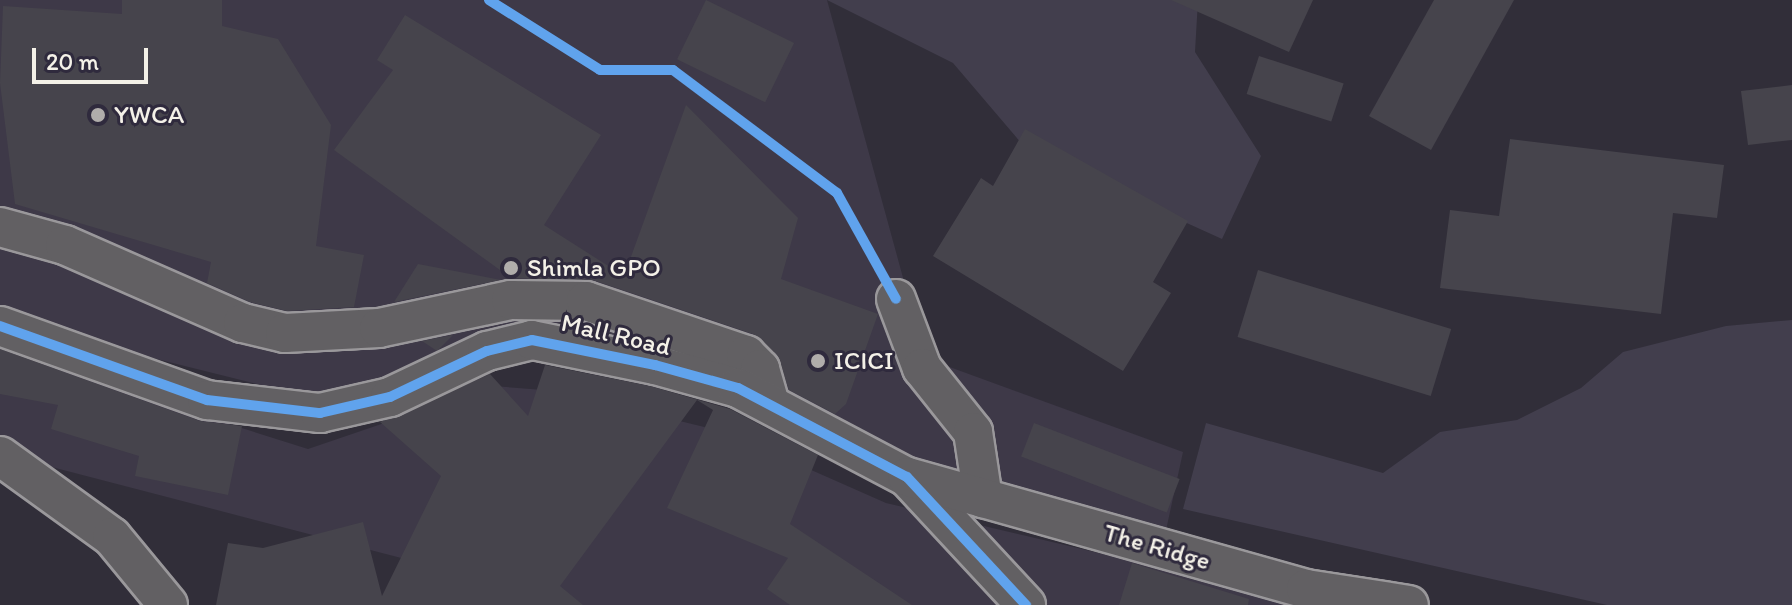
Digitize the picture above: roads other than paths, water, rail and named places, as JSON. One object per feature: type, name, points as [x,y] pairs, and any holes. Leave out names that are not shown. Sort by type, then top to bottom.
[{"type":"street","points":[[0,227],[65,245],[243,323],[285,333],[379,328],[511,300],[586,301],[746,355],[760,369],[769,401]]},
{"type":"street","points":[[896,299],[922,368],[973,432],[983,498]]},
{"type":"street","name":"Mall Road","points":[[0,326],[114,371],[253,408],[320,413],[390,397],[487,351],[532,340],[655,365],[769,401],[907,477],[1026,605]]},
{"type":"street","points":[[0,456],[112,537],[168,605]]},
{"type":"street","name":"The Ridge","points":[[907,477],[1306,589],[1409,605]]},
{"type":"place","name":"YWCA","points":[[98,115]]},
{"type":"place","name":"Shimla GPO","points":[[511,268]]},
{"type":"place","name":"ICICI","points":[[818,361]]}]
